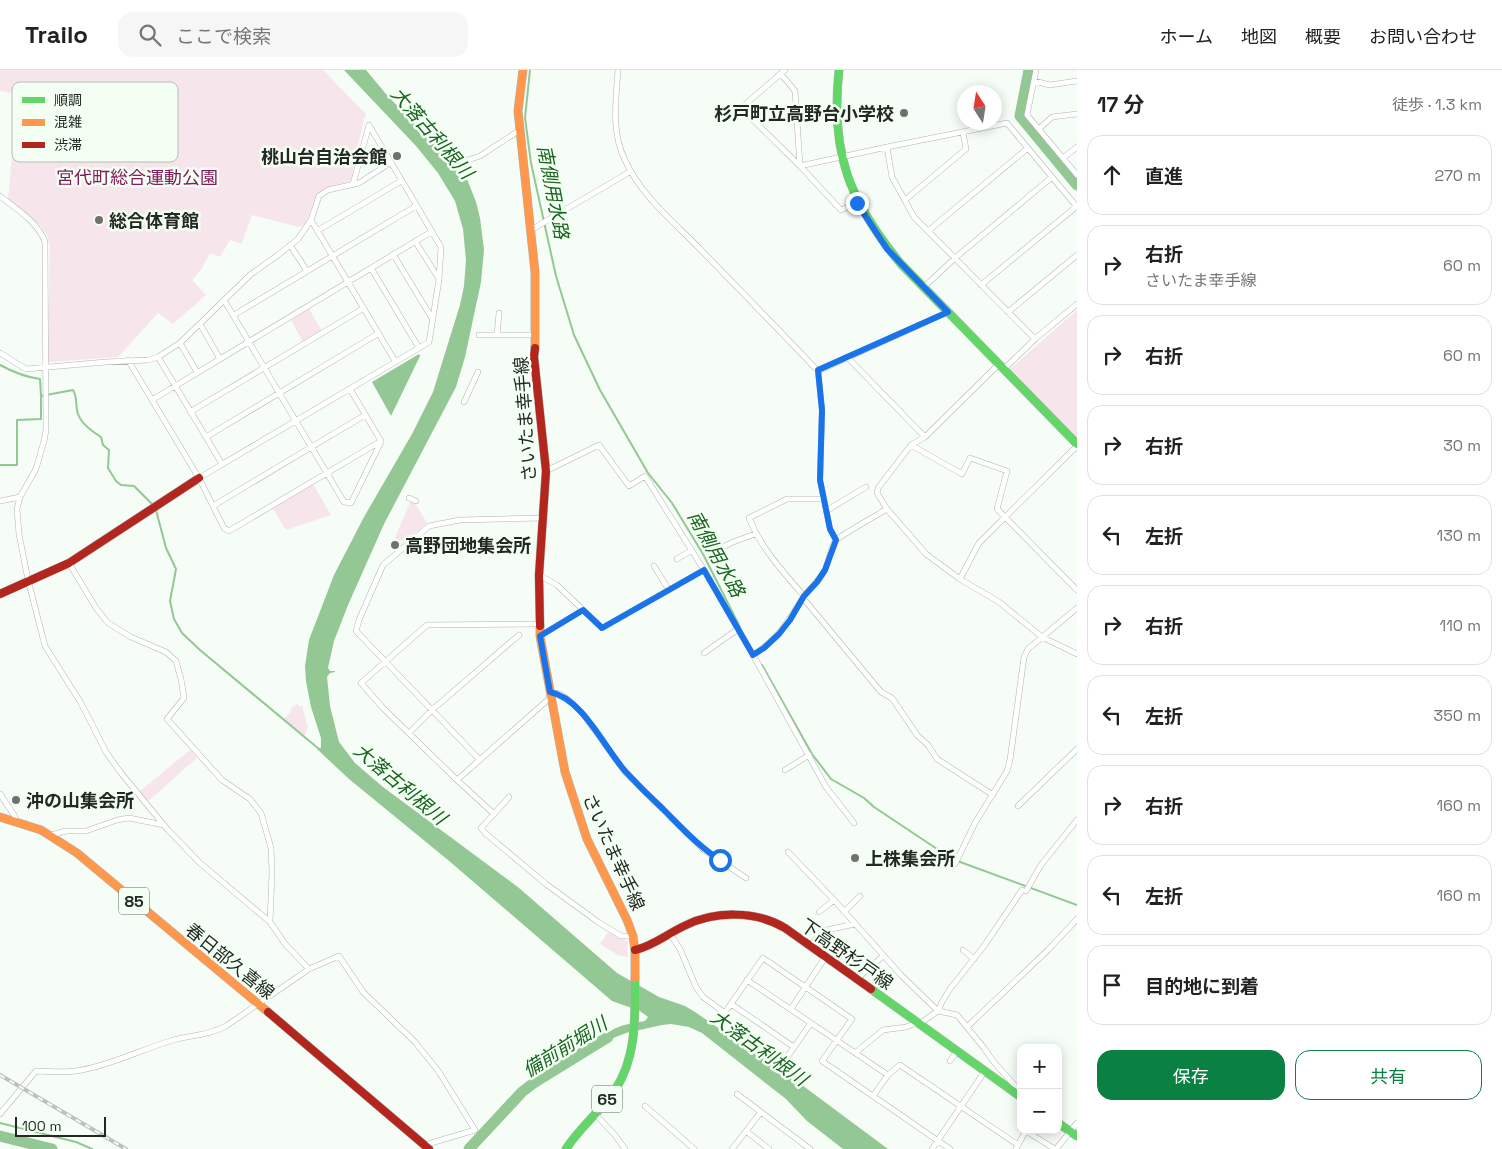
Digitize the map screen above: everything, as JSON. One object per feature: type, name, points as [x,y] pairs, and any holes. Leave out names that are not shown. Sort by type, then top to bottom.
[{"type":"main road","name":"さいたま幸手線","points":[[523,70],[518,111],[535,272],[536,335],[534,357],[546,471],[539,575],[538,624],[565,772],[587,838],[627,920],[636,950],[633,1038],[629,1061],[613,1092],[576,1133],[566,1149]]},
{"type":"main road","points":[[838,70],[837,132],[842,157],[857,203],[887,249],[1077,445]]},
{"type":"main road","points":[[0,594],[69,563],[199,478]]},
{"type":"main road","name":"春日部久喜線","points":[[0,817],[16,820],[51,834],[77,853],[427,1148]]},
{"type":"main road","name":"下高野杉戸線","points":[[636,950],[644,948],[685,926],[709,917],[731,914],[752,916],[775,923],[826,956],[1017,1094]]},
{"type":"main road","points":[[1062,1126],[1077,1136]]},
{"type":"street","points":[[618,70],[616,131],[622,154],[631,170],[648,195],[667,216],[818,370],[822,410],[820,480],[830,529],[836,540]]},
{"type":"street","points":[[1036,70],[1027,114],[1077,175]]},
{"type":"street","points":[[800,166],[796,91],[783,72],[741,108],[800,166],[841,210],[857,203]]},
{"type":"street","points":[[1034,81],[1050,85],[1077,81]]},
{"type":"street","points":[[1039,128],[1052,117],[1077,114]]},
{"type":"street","points":[[800,166],[1008,123],[1077,207],[981,285]]},
{"type":"street","points":[[199,478],[429,342],[439,280],[441,247],[368,125],[353,184]]},
{"type":"street","points":[[468,160],[480,156],[520,130]]},
{"type":"street","points":[[905,200],[966,149],[963,132]]},
{"type":"street","points":[[887,147],[892,177],[914,216],[1035,339]]},
{"type":"street","points":[[1063,158],[1077,147]]},
{"type":"street","points":[[928,231],[1028,148]]},
{"type":"street","points":[[0,353],[26,369],[158,358],[200,324],[250,275],[298,239],[310,220],[319,196],[328,190],[359,183],[390,162]]},
{"type":"street","points":[[531,230],[631,170]]},
{"type":"street","points":[[924,287],[955,258],[1052,177]]},
{"type":"street","points":[[317,231],[401,180]]},
{"type":"street","points":[[0,196],[21,212],[42,234],[45,242],[46,367],[44,390],[46,430],[36,469],[20,497],[17,509],[19,534],[28,580],[44,646],[81,703],[106,752],[121,773],[200,863],[270,922],[286,945],[309,969]]},
{"type":"street","points":[[234,315],[416,206]]},
{"type":"street","points":[[310,220],[396,361]]},
{"type":"street","points":[[152,400],[432,232]]},
{"type":"street","points":[[416,241],[439,280]]},
{"type":"street","points":[[290,245],[307,271]]},
{"type":"street","points":[[393,254],[433,321]]},
{"type":"street","points":[[1008,312],[1077,255]]},
{"type":"street","points":[[371,268],[418,348]]},
{"type":"street","points":[[224,300],[344,502],[351,503],[381,441]]},
{"type":"street","points":[[1077,304],[1002,367],[925,437],[910,445],[877,492],[887,509],[926,554],[960,579],[980,589],[999,602],[1042,637],[1077,654]]},
{"type":"street","points":[[190,412],[364,308]]},
{"type":"street","points":[[818,370],[948,312]]},
{"type":"street","points":[[497,335],[499,313]]},
{"type":"street","points":[[200,324],[220,359]]},
{"type":"street","points":[[206,437],[379,334]]},
{"type":"street","points":[[479,335],[536,335]]},
{"type":"street","points":[[180,342],[198,372]]},
{"type":"street","points":[[158,358],[222,464]]},
{"type":"street","points":[[847,358],[925,437]]},
{"type":"street","points":[[128,360],[199,478],[224,528],[229,531],[381,441]]},
{"type":"street","points":[[464,402],[478,372]]},
{"type":"street","points":[[350,389],[381,441]]},
{"type":"street","points":[[213,506],[365,415]]},
{"type":"street","points":[[546,471],[599,445],[629,486],[645,476],[704,570],[826,787],[854,823]]},
{"type":"street","points":[[910,445],[962,474],[970,458],[1007,471],[998,509],[1077,590]]},
{"type":"street","points":[[960,579],[979,543],[1077,445]]},
{"type":"street","points":[[826,511],[866,487]]},
{"type":"street","points":[[0,501],[20,497]]},
{"type":"street","points":[[409,498],[416,501]]},
{"type":"street","points":[[824,499],[786,499],[749,518],[756,534],[779,567],[881,692],[892,698],[937,759],[993,795]]},
{"type":"street","points":[[753,655],[779,634],[790,620],[804,597],[825,570],[836,540],[887,509]]},
{"type":"street","points":[[480,760],[356,631],[383,565],[429,526],[460,520],[543,518]]},
{"type":"street","points":[[711,553],[733,542],[756,534]]},
{"type":"street","points":[[676,559],[692,550]]},
{"type":"street","points":[[69,563],[96,608],[108,622],[131,637],[166,652],[176,661],[184,698],[168,715],[167,719],[222,780],[250,799],[261,813],[271,848],[270,922]]},
{"type":"street","points":[[654,566],[669,590]]},
{"type":"street","points":[[539,575],[558,585],[602,628],[704,570]]},
{"type":"street","points":[[955,864],[975,823],[1007,771],[1024,657],[1028,649],[1077,608]]},
{"type":"street","points":[[540,636],[583,610]]},
{"type":"street","points":[[494,814],[383,708],[361,683],[427,625],[538,624]]},
{"type":"street","points":[[704,653],[738,629]]},
{"type":"street","points":[[409,733],[432,710],[519,635]]},
{"type":"street","points":[[457,780],[550,695],[560,694],[583,714],[625,772],[704,850],[746,878]]},
{"type":"street","points":[[1018,806],[1077,749]]},
{"type":"street","points":[[785,770],[809,755]]},
{"type":"street","points":[[0,794],[16,820]]},
{"type":"street","points":[[509,797],[481,828],[485,833],[546,884],[598,922],[621,936],[633,936]]},
{"type":"street","points":[[51,834],[66,831],[86,831],[117,820],[129,818],[137,818],[159,825],[164,824]]},
{"type":"street","points":[[855,1054],[883,1030],[906,1027],[918,1023],[938,1011],[950,990],[1041,865],[1077,820]]},
{"type":"street","points":[[788,852],[834,900],[883,956],[938,1011],[957,1015],[1016,1087],[1017,1091]]},
{"type":"street","points":[[844,912],[860,896]]},
{"type":"street","points":[[819,912],[834,900]]},
{"type":"street","points":[[968,1027],[1048,950],[1077,919]]},
{"type":"street","points":[[810,945],[827,930],[855,924]]},
{"type":"street","points":[[670,934],[680,949],[696,987],[723,1016],[763,958],[852,1019],[822,1061],[950,1149]]},
{"type":"street","points":[[963,950],[974,959]]},
{"type":"street","points":[[0,1114],[36,1072],[84,1070],[150,1049],[168,1041],[213,1033],[309,969],[339,956],[363,992],[415,1042],[439,1072],[475,1130],[431,1143],[427,1148]]},
{"type":"street","points":[[791,1009],[826,956]]},
{"type":"street","points":[[857,979],[883,956]]},
{"type":"street","points":[[747,980],[888,1075]]},
{"type":"street","points":[[731,1004],[794,1047]]},
{"type":"street","points":[[783,1063],[811,1023]]},
{"type":"street","points":[[950,1061],[957,1051]]},
{"type":"street","points":[[873,1096],[888,1075],[900,1065],[1017,1147],[1024,1134]]},
{"type":"street","points":[[932,1149],[985,1071]]},
{"type":"street","points":[[737,1094],[810,1149]]},
{"type":"street","points":[[645,1106],[694,1149]]},
{"type":"street","points":[[732,1149],[760,1112]]},
{"type":"street","points":[[594,1113],[625,1149]]},
{"type":"street","points":[[1031,1134],[1056,1149],[1069,1130],[1077,1123]]},
{"type":"street","points":[[746,1131],[769,1149]]},
{"type":"green space","name":"宮代町総合運動公園","points":[[0,70],[323,70],[366,114],[351,181],[324,189],[316,197],[306,224],[299,227],[252,215],[241,244],[230,240],[220,257],[210,253],[201,270],[192,280],[206,295],[173,324],[158,313],[118,357],[50,362],[48,360],[50,247],[47,235],[41,226],[8,199],[12,157],[12,162],[178,162],[178,82],[12,82],[12,93],[0,91]]},
{"type":"green space","points":[[309,309],[322,331],[303,342],[291,320]]},
{"type":"green space","points":[[1077,310],[1077,439],[1009,370]]},
{"type":"green space","points":[[313,484],[331,515],[286,530],[273,509]]},
{"type":"green space","points":[[411,500],[414,501],[427,523],[404,542],[395,538]]},
{"type":"green space","points":[[297,704],[302,705],[308,728],[304,736],[283,719],[291,712],[291,708]]},
{"type":"green space","points":[[190,750],[197,758],[147,802],[139,792]]},
{"type":"green space","points":[[608,932],[628,941],[628,957],[618,955],[600,944]]},
{"type":"shaded area","points":[[344,70],[366,70],[386,94],[467,179],[480,218],[484,250],[481,282],[465,357],[456,387],[384,524],[334,641],[328,668],[330,671],[335,672],[330,673],[327,677],[330,706],[339,742],[355,763],[383,787],[519,888],[617,973],[659,997],[685,1006],[695,1012],[771,1064],[772,1067],[779,1068],[888,1149],[843,1149],[807,1121],[786,1099],[702,1033],[689,1027],[671,1024],[662,1025],[626,1033],[595,1045],[617,1027],[645,1021],[648,1017],[640,1011],[612,1001],[448,860],[349,779],[317,749],[321,748],[321,738],[311,707],[306,681],[305,666],[309,640],[334,575],[364,517],[412,434],[433,392],[460,305],[466,260],[463,229],[455,201],[438,173],[416,146]]},
{"type":"shaded area","points":[[419,354],[420,356],[391,416],[372,382]]},
{"type":"waterway","name":"南側用水路","points":[[530,70],[525,118],[531,163],[556,276],[574,335],[600,390],[648,473],[672,503],[703,554],[740,627]]},
{"type":"waterway","points":[[1029,70],[1020,116],[1077,185]]},
{"type":"waterway","points":[[0,365],[19,374],[40,379],[41,396],[73,390],[77,411],[82,421],[101,437],[103,445],[109,450],[108,468],[116,481],[121,485],[134,486],[154,506]]},
{"type":"waterway","points":[[0,465],[17,465],[17,420],[41,419],[41,396]]},
{"type":"waterway","points":[[156,510],[166,548],[176,569],[170,601],[174,619],[182,633],[319,749]]},
{"type":"waterway","name":"南側用水路","points":[[762,665],[812,754],[831,779],[864,798],[874,807],[952,859],[1077,905]]},
{"type":"waterway","name":"備前前堀川","points":[[469,1149],[522,1092],[608,1037]]},
{"type":"waterway","points":[[0,1123],[76,1142],[92,1149]]},
{"type":"waterway","name":"備前前堀川","points":[[0,1136],[52,1149]]},
{"type":"railway","points":[[0,1075],[126,1149]]},
{"type":"traffic: fast","points":[[839,70],[837,99],[841,151],[856,197],[868,219],[901,264],[1077,444]]},
{"type":"traffic: fast","points":[[566,1149],[609,1098],[622,1077],[631,1050],[633,1036],[635,978]]},
{"type":"traffic: fast","points":[[871,989],[1017,1094]]},
{"type":"traffic: fast","points":[[1062,1126],[1077,1136]]},
{"type":"traffic: slow","points":[[523,70],[518,111],[535,272],[535,348]]},
{"type":"traffic: slow","points":[[540,626],[540,636],[565,772],[587,839],[633,936],[635,978]]},
{"type":"traffic: slow","points":[[0,817],[41,830],[77,853],[268,1012]]},
{"type":"traffic: jam","points":[[535,348],[534,357],[546,471],[539,575],[540,626]]},
{"type":"traffic: jam","points":[[0,594],[69,563],[199,478]]},
{"type":"traffic: jam","points":[[635,950],[648,946],[678,929],[708,917],[734,915],[761,918],[785,928],[871,989]]},
{"type":"traffic: jam","points":[[268,1012],[429,1149]]},
{"type":"place","name":"杉戸町立高野台小学校","points":[[904,113]]},
{"type":"place","name":"桃山台自治会館","points":[[397,156]]},
{"type":"place","name":"総合体育館","points":[[99,220]]},
{"type":"place","name":"高野団地集会所","points":[[395,545]]},
{"type":"place","name":"沖の山集会所","points":[[16,800]]},
{"type":"place","name":"上株集会所","points":[[855,858]]},
{"type":"route","points":[[720,860],[704,850],[625,772],[583,714],[568,699],[560,694],[550,692],[540,636],[583,610],[602,628],[704,570],[753,655],[779,634],[790,620],[804,596],[825,570],[836,540],[830,529],[820,480],[822,410],[818,370],[948,312],[887,249],[857,203]]},
{"type":"water label","name":"大落古利根川","points":[[432,133]]},
{"type":"water label","name":"大落古利根川","points":[[400,784]]},
{"type":"water label","name":"大落古利根川","points":[[759,1048]]}]
